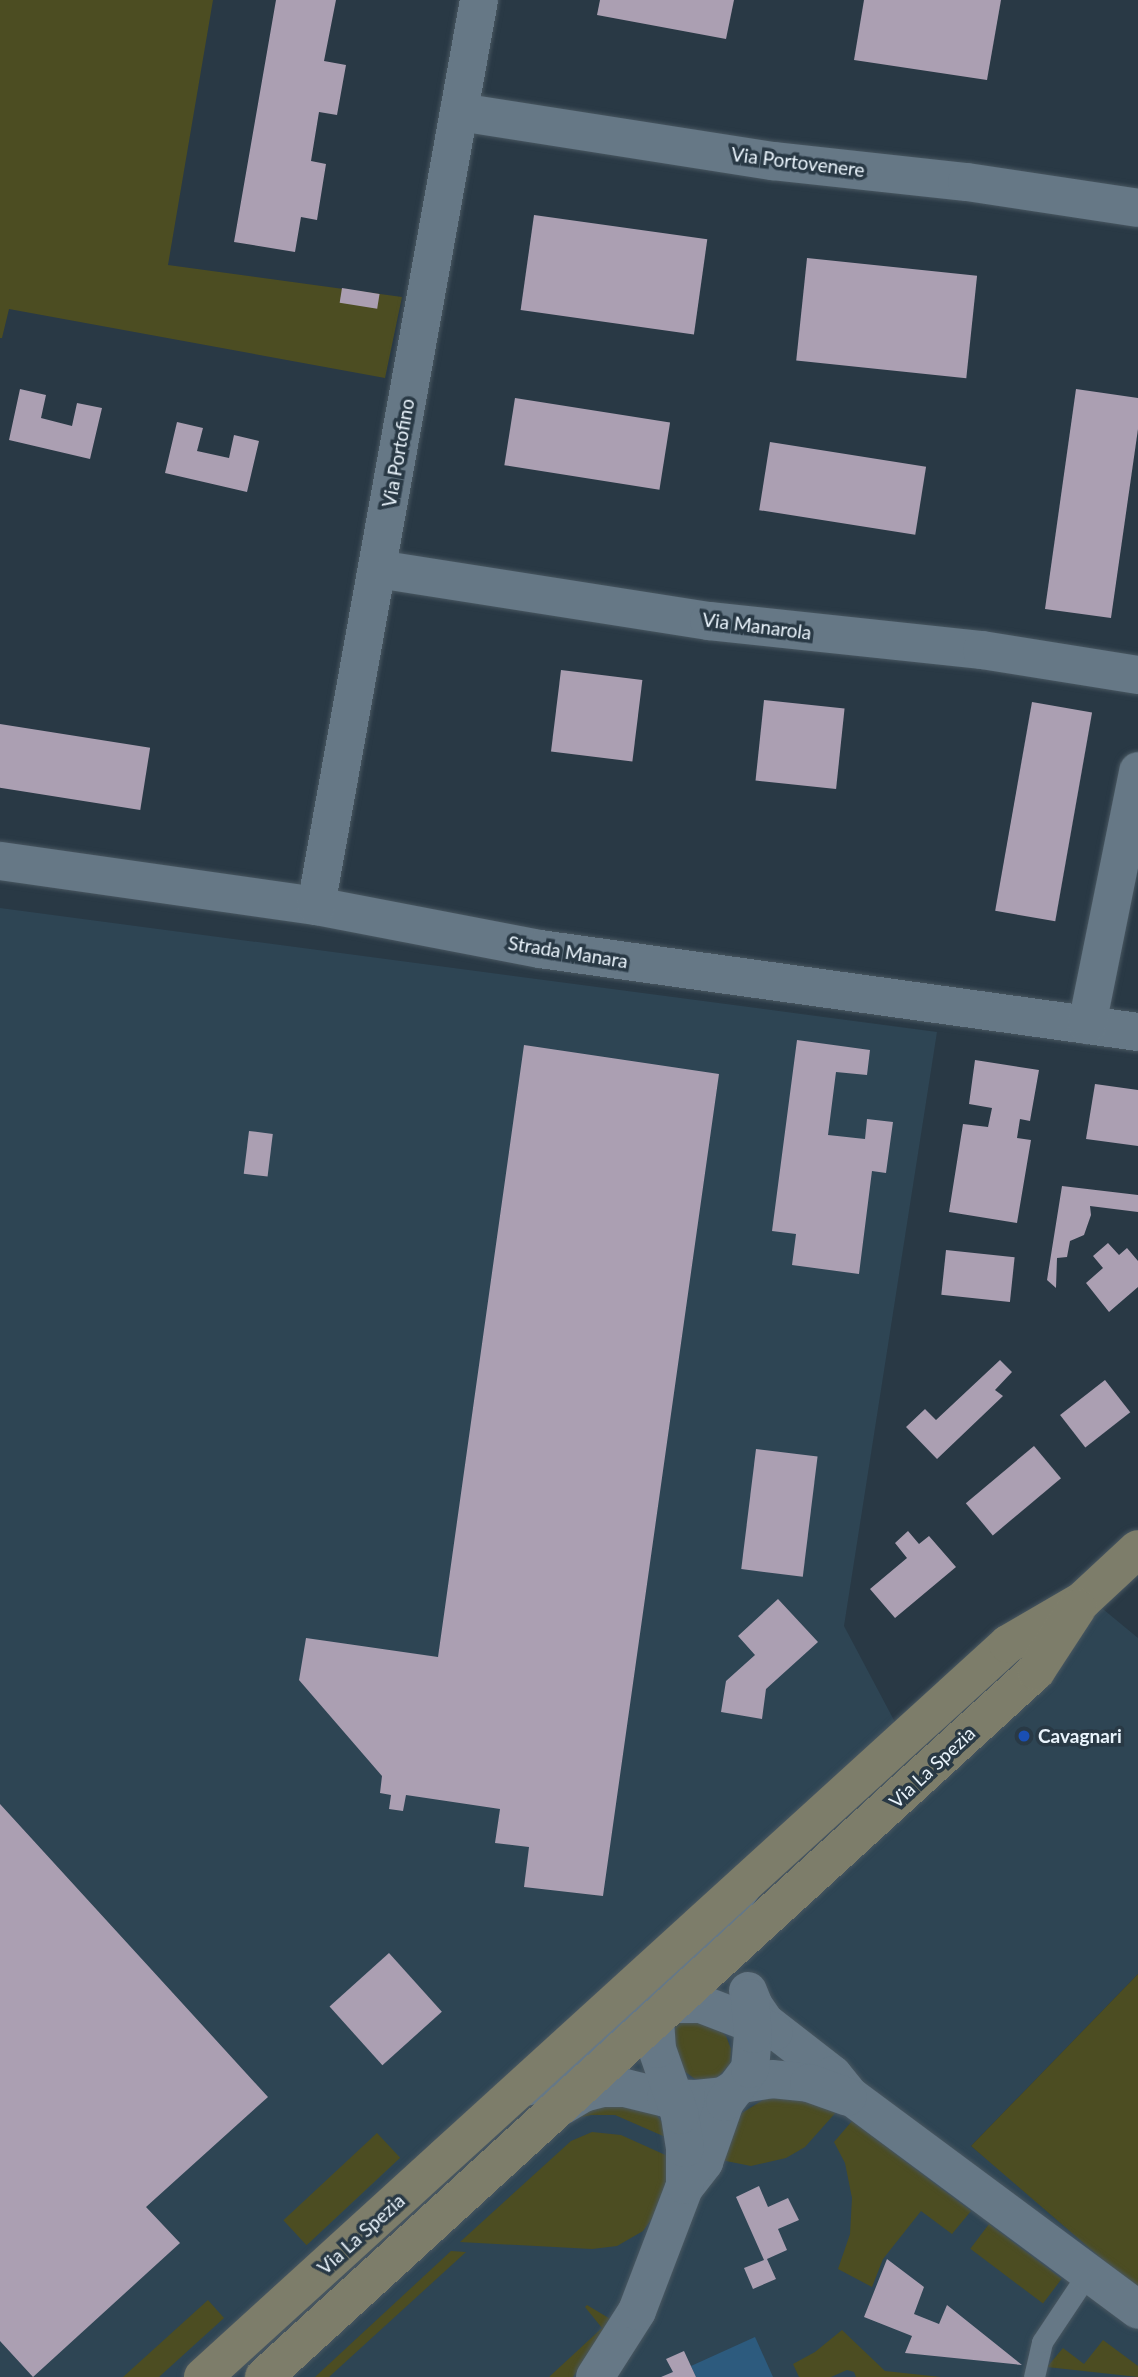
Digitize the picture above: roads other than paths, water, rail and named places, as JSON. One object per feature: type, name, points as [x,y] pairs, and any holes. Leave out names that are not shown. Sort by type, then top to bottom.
[{"type":"main road","name":"Via La Spezia","points":[[203,2377],[1008,1644],[1082,1601],[1138,1549]]},
{"type":"main road","name":"Via La Spezia","points":[[264,2377],[559,2108],[662,2009],[765,1919],[1037,1671],[1082,1601]]},
{"type":"street","name":"Via Portofino","points":[[316,906],[479,0]]},
{"type":"street","name":"Via Portovenere","points":[[458,112],[774,161],[967,182],[1138,208]]},
{"type":"street","name":"Via Manarola","points":[[377,569],[709,621],[982,650],[1138,675]]},
{"type":"street","points":[[1087,1025],[1138,771]]},
{"type":"street","name":"Strada Manara","points":[[0,861],[316,906],[540,949],[1138,1032]]},
{"type":"street","name":"Via La Spezia","points":[[518,2090],[560,2079],[631,2014],[662,2009],[665,1984],[726,1926],[736,1897],[743,1886]]},
{"type":"street","name":"Via La Spezia","points":[[596,2377],[637,2311],[690,2164],[734,2083],[746,1954],[765,1919]]},
{"type":"street","points":[[690,2164],[661,2087],[657,2049],[662,2009],[701,2004],[741,2008],[833,2074],[859,2103],[1138,2310]]},
{"type":"street","name":"Via La Spezia","points":[[559,2108],[583,2093],[603,2088],[789,2080],[809,2083],[859,2103]]},
{"type":"lane","points":[[1034,2377],[1045,2335],[1088,2273]]},
{"type":"water","points":[[755,2337],[773,2377],[696,2377],[691,2366]]},
{"type":"place","name":"Cavagnari","points":[[1024,1736]]}]
